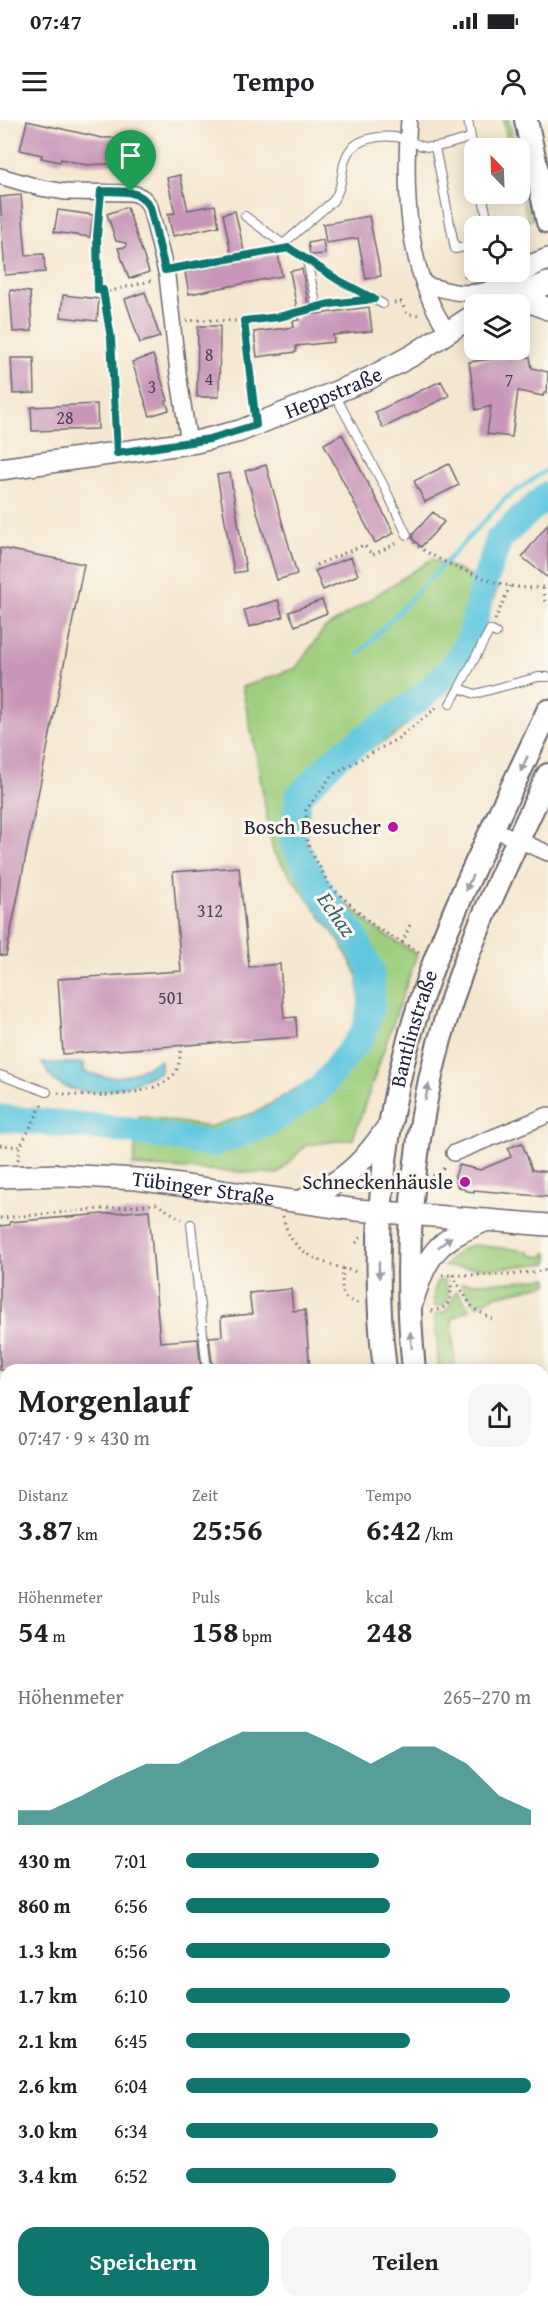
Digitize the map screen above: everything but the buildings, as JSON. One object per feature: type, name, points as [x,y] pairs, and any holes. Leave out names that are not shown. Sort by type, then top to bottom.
[{"type":"main road","points":[[526,120],[545,193],[548,222]]},
{"type":"main road","name":"Bantlinstraße","points":[[385,1364],[379,1272],[380,1212],[391,1122],[404,1060],[420,1005],[449,928],[548,711]]},
{"type":"main road","name":"Bantlinstraße","points":[[415,1364],[420,1311],[410,1214],[423,1113],[443,1027],[466,960],[548,775]]},
{"type":"street","points":[[409,120],[407,140],[411,223],[424,284],[435,311],[448,332]]},
{"type":"street","points":[[0,176],[41,188],[66,192],[131,192],[146,200],[150,207],[166,273],[189,442]]},
{"type":"street","points":[[501,294],[535,264],[548,259]]},
{"type":"street","points":[[513,294],[548,283]]},
{"type":"street","points":[[424,284],[456,294],[464,294]]},
{"type":"street","points":[[530,303],[548,309]]},
{"type":"street","name":"Heppstraße","points":[[0,469],[225,436],[334,394],[392,367],[464,322]]},
{"type":"street","points":[[493,829],[548,853]]},
{"type":"street","points":[[454,1153],[548,1115]]},
{"type":"street","points":[[300,1201],[331,1187],[355,1169],[391,1122]]},
{"type":"street","name":"Tübinger Straße","points":[[0,1177],[60,1175],[137,1179],[380,1212],[548,1225]]},
{"type":"street","points":[[420,1311],[424,1266],[435,1251],[455,1235],[488,1220]]},
{"type":"lane","points":[[468,120],[470,138]]},
{"type":"lane","points":[[286,246],[333,201],[342,186],[344,164],[354,146],[365,140],[380,137],[407,140],[420,147],[435,147],[464,140]]},
{"type":"lane","points":[[435,147],[455,249],[464,247]]},
{"type":"lane","points":[[245,216],[338,280],[383,304]]},
{"type":"lane","points":[[307,260],[317,308]]},
{"type":"lane","points":[[334,394],[384,486],[407,535]]},
{"type":"lane","points":[[450,704],[493,632]]},
{"type":"lane","points":[[459,688],[476,694],[538,677],[548,677]]},
{"type":"lane","points":[[0,1075],[47,1092]]},
{"type":"lane","points":[[191,1224],[206,1364]]},
{"type":"path","points":[[101,191],[97,260],[98,290],[103,290],[104,293],[111,338],[117,453]]},
{"type":"path","points":[[104,293],[166,273],[286,246]]},
{"type":"path","points":[[460,279],[464,277]]},
{"type":"path","points":[[173,322],[204,319],[244,321],[279,317],[374,299]]},
{"type":"path","points":[[383,304],[401,302],[405,312],[413,315],[435,311]]},
{"type":"path","points":[[244,321],[256,425]]},
{"type":"path","points":[[316,565],[364,545],[372,555],[402,541],[407,535],[419,549],[434,558],[510,586],[543,588],[548,586]]},
{"type":"path","points":[[493,632],[510,586]]},
{"type":"path","points":[[543,588],[548,605]]},
{"type":"path","points":[[422,953],[375,927],[329,885],[308,843],[306,810],[332,775],[397,739],[459,688]]},
{"type":"path","points":[[402,942],[410,926]]},
{"type":"path","points":[[47,1092],[80,1097],[131,1092],[163,1084],[176,1072],[182,1045]]},
{"type":"path","points":[[17,1156],[44,1100]]},
{"type":"path","points":[[0,1145],[21,1146]]},
{"type":"path","points":[[431,1178],[446,1167],[454,1153]]},
{"type":"path","points":[[0,1218],[156,1204],[191,1224]]},
{"type":"path","points":[[282,1215],[290,1237],[296,1245],[323,1261],[357,1272]]},
{"type":"path","points":[[343,1268],[342,1286],[346,1299],[351,1303],[363,1304]]},
{"type":"path","points":[[440,1275],[501,1275],[548,1270]]},
{"type":"path","points":[[420,1311],[444,1308],[449,1303],[452,1275]]},
{"type":"path","points":[[452,1275],[473,1308],[492,1319]]},
{"type":"green space","points":[[503,120],[509,120],[513,138],[507,138]]},
{"type":"green space","points":[[523,204],[528,204],[532,220],[530,221],[530,216],[526,216]]},
{"type":"green space","points":[[468,282],[479,282],[470,286],[463,286]]},
{"type":"green space","points":[[432,559],[498,587],[484,624],[446,691],[395,735],[331,772],[303,809],[305,845],[328,887],[374,928],[417,954],[353,1139],[306,1145],[278,1174],[133,1166],[139,1116],[209,1127],[257,1112],[312,1079],[353,1027],[359,1005],[358,976],[340,942],[273,852],[242,687],[296,668],[324,629]]},
{"type":"green space","points":[[474,1245],[530,1251],[529,1255],[545,1257],[545,1253],[548,1253],[548,1263],[500,1268],[444,1267],[457,1253]]},
{"type":"green space","points":[[548,1278],[548,1284],[495,1296],[476,1306],[461,1285],[462,1283]]},
{"type":"green space","points":[[444,1280],[448,1291],[448,1301],[442,1306],[434,1307],[437,1281]]},
{"type":"green space","points":[[457,1291],[470,1309],[452,1319],[455,1364],[439,1364],[435,1314],[445,1312]]},
{"type":"water","points":[[160,1060],[161,1071],[137,1082],[110,1090],[96,1091],[82,1091],[56,1082],[42,1063],[84,1063],[84,1071],[105,1077],[115,1077],[132,1074]]},
{"type":"waterway","points":[[359,654],[506,498],[548,469]]},
{"type":"waterway","name":"Echaz","points":[[0,1118],[119,1129],[212,1144],[264,1125],[319,1090],[363,1034],[372,1005],[371,970],[353,934],[322,895],[293,842],[298,797],[337,757],[417,701],[451,670],[470,639],[481,593],[499,539],[548,494]]},
{"type":"place","name":"Bosch Besucher","points":[[393,827]]},
{"type":"place","name":"Schneckenhäusle","points":[[465,1182]]},
{"type":"route","points":[[101,191],[131,192],[140,195],[150,207],[165,270],[289,248],[338,280],[374,299],[330,304],[279,317],[244,321],[256,425],[225,436],[196,442],[117,453],[111,338],[103,290],[98,290],[97,236],[101,191]]}]
